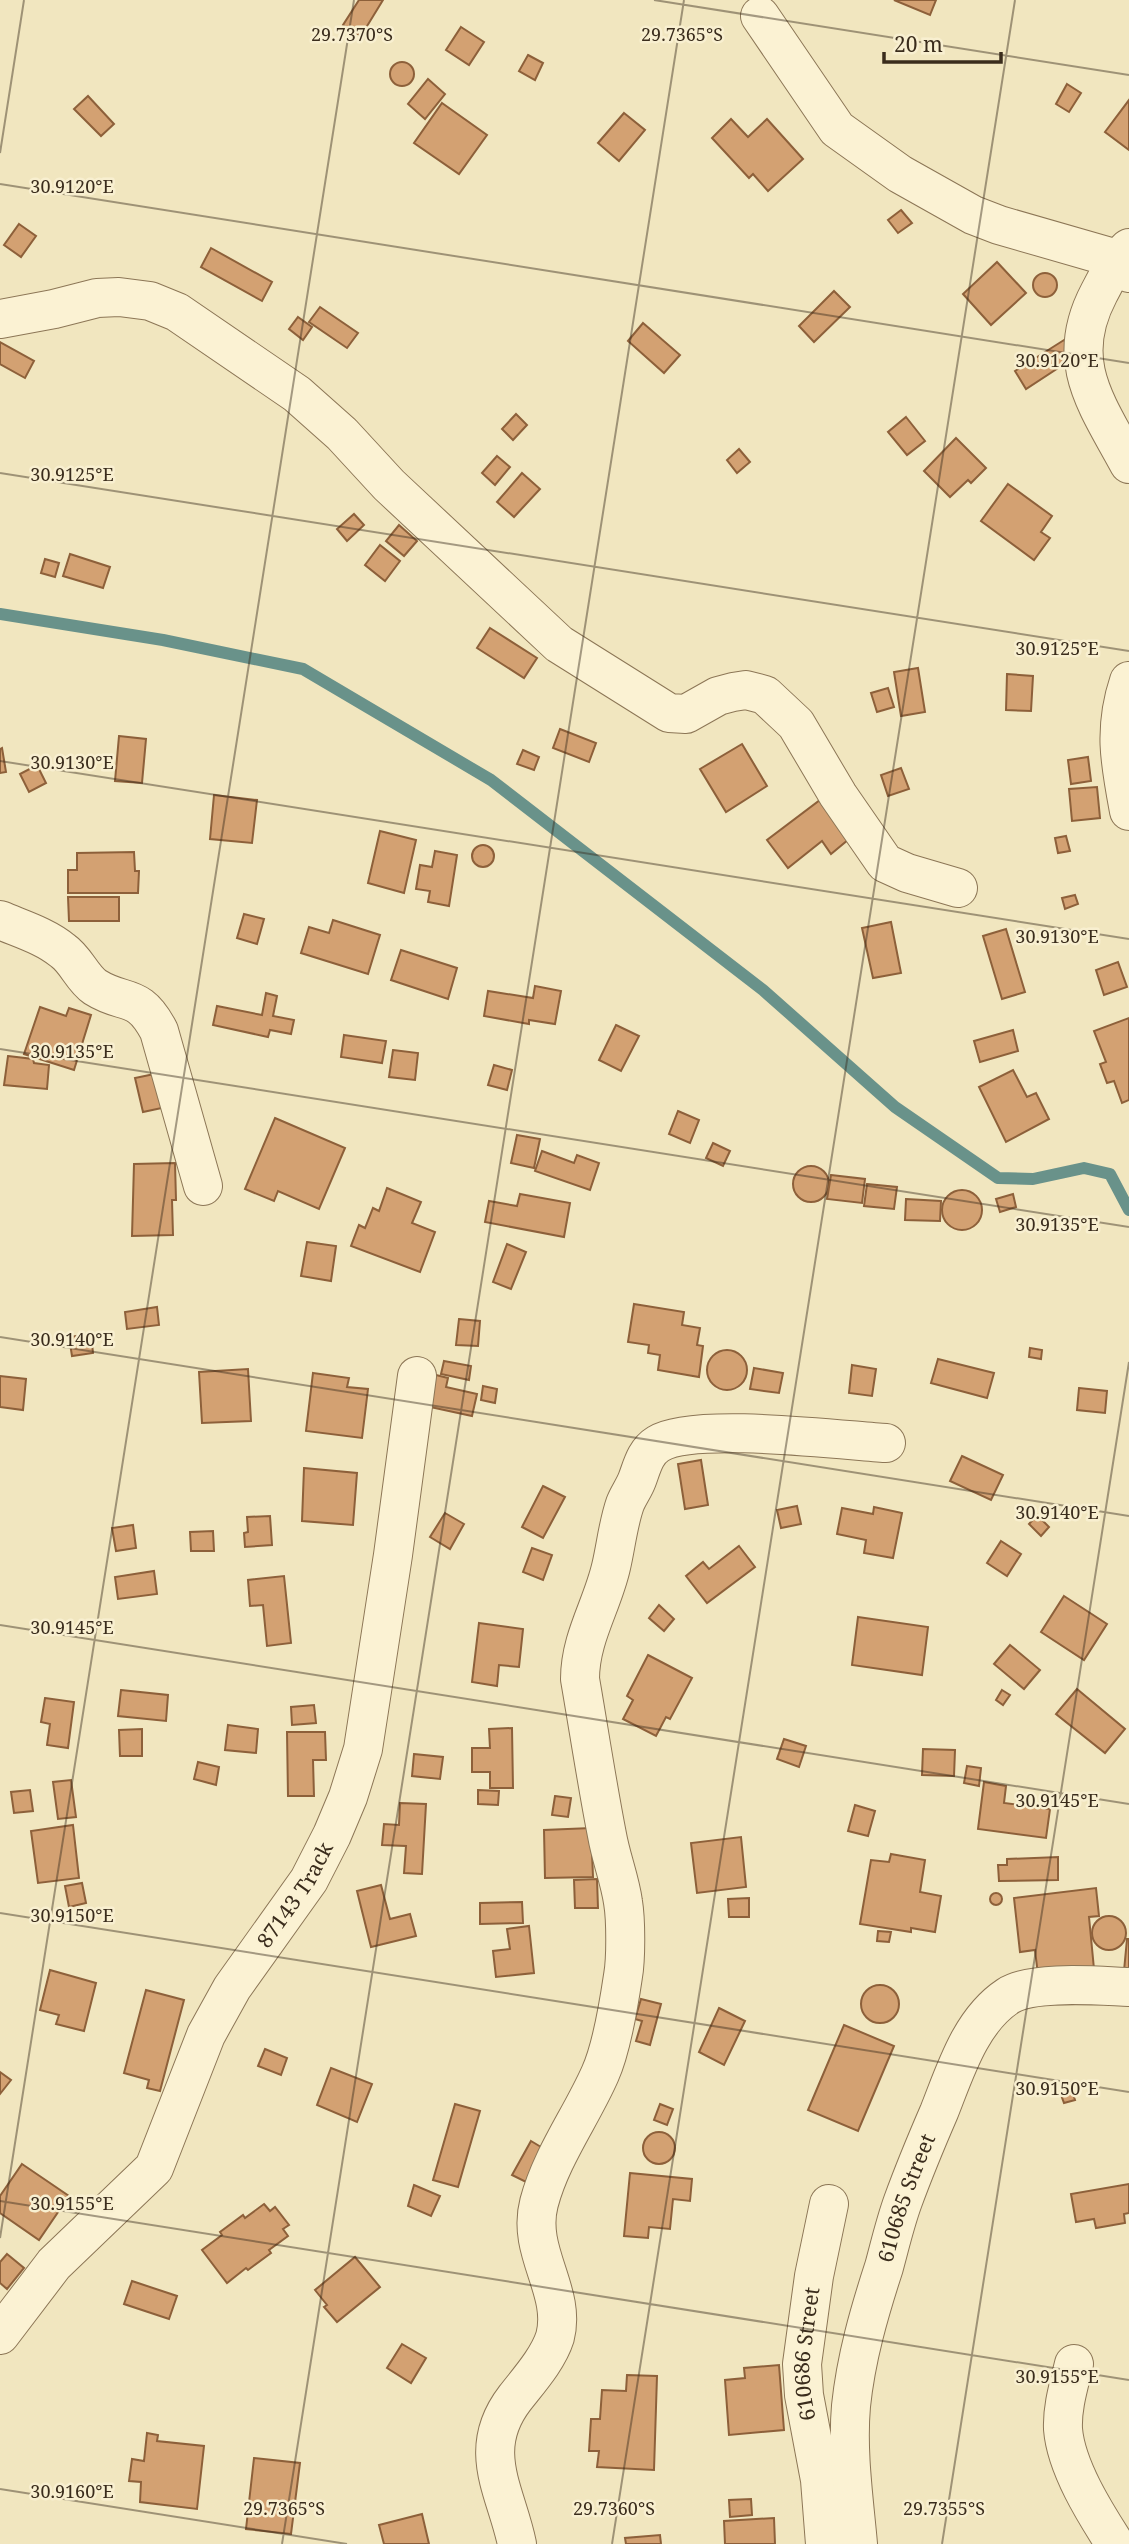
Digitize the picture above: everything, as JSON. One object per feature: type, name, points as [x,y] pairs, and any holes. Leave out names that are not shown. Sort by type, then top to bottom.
[{"type":"street","points":[[760,16],[837,129],[900,174],[972,215],[1125,260],[1090,310],[1084,331],[1083,350],[1086,378],[1129,464]]},
{"type":"street","points":[[0,319],[97,298],[119,297],[150,301],[177,312],[297,394],[342,435],[399,495],[559,643],[669,713],[686,714],[718,696],[733,692],[746,690],[765,695],[796,724],[838,795],[884,863],[907,873],[958,888]]},
{"type":"street","points":[[1129,681],[1121,717],[1118,755],[1129,811]]},
{"type":"street","points":[[0,920],[64,951],[93,986],[136,1002],[146,1010],[159,1031],[204,1186]]},
{"type":"street","name":"87143 Track","points":[[0,2334],[54,2264],[154,2168],[206,2035],[232,1988],[309,1880],[332,1835],[348,1797],[363,1749],[417,1376]]},
{"type":"street","points":[[517,2544],[495,2469],[495,2458],[497,2434],[511,2403],[539,2367],[555,2338],[557,2317],[552,2288],[535,2232],[539,2202],[561,2149],[601,2072],[623,1974],[624,1902],[610,1855],[580,1667],[582,1648],[604,1595],[625,1504],[645,1457],[657,1444],[680,1436],[726,1433],[886,1443]]},
{"type":"street","name":"610685 Street","points":[[858,2544],[851,2462],[851,2408],[858,2359],[902,2203],[962,2056],[977,2028],[994,2008],[1020,1991],[1070,1985],[1129,1987]]},
{"type":"street","name":"610686 Street","points":[[825,2544],[820,2480],[804,2395],[802,2364],[814,2276],[828,2204]]},
{"type":"street","points":[[1074,2364],[1066,2396],[1063,2430],[1076,2474],[1115,2544]]},
{"type":"building","points":[[359,0],[383,0],[361,36],[343,25]]},
{"type":"building","points":[[894,0],[936,0],[930,15]]},
{"type":"building","points":[[461,27],[484,42],[469,65],[446,50]]},
{"type":"building","points":[[528,55],[543,63],[535,80],[519,71]]},
{"type":"building","points":[[402,62],[413,69],[414,74],[407,85],[402,86],[391,79],[390,74],[397,63]]},
{"type":"building","points":[[428,79],[445,94],[425,119],[408,104]]},
{"type":"building","points":[[1067,84],[1081,93],[1069,112],[1056,104]]},
{"type":"building","points":[[88,96],[114,124],[101,136],[74,109]]},
{"type":"building","points":[[1129,100],[1129,150],[1105,132]]},
{"type":"building","points":[[442,103],[487,135],[459,174],[414,143]]},
{"type":"building","points":[[624,113],[645,130],[619,161],[598,143]]},
{"type":"building","points":[[731,119],[748,137],[767,119],[803,159],[768,191],[753,174],[749,178],[712,138]]},
{"type":"building","points":[[901,210],[912,223],[898,233],[888,220]]},
{"type":"building","points":[[19,224],[36,236],[21,257],[4,245]]},
{"type":"building","points":[[211,248],[272,282],[262,301],[201,267]]},
{"type":"building","points":[[997,262],[1026,293],[991,325],[963,294]]},
{"type":"building","points":[[1045,273],[1053,277],[1057,285],[1053,293],[1045,297],[1037,293],[1033,285],[1037,277]]},
{"type":"building","points":[[834,291],[850,307],[814,342],[799,326]]},
{"type":"building","points":[[320,307],[358,333],[347,348],[309,322]]},
{"type":"building","points":[[298,317],[312,327],[303,340],[289,329]]},
{"type":"building","points":[[643,323],[680,355],[664,373],[628,341]]},
{"type":"building","points":[[1064,340],[1075,357],[1026,389],[1015,371]]},
{"type":"building","points":[[0,342],[34,361],[25,378],[0,364]]},
{"type":"building","points":[[516,414],[527,425],[513,440],[502,429]]},
{"type":"building","points":[[906,417],[925,441],[907,455],[888,432]]},
{"type":"building","points":[[956,438],[986,468],[971,483],[968,480],[950,497],[924,471]]},
{"type":"building","points":[[739,449],[750,462],[737,473],[727,460]]},
{"type":"building","points":[[497,456],[510,467],[495,485],[482,473]]},
{"type":"building","points":[[522,473],[540,489],[514,517],[497,502]]},
{"type":"building","points":[[1008,484],[1052,516],[1041,532],[1050,538],[1034,560],[981,521]]},
{"type":"building","points":[[354,514],[364,525],[347,541],[337,529]]},
{"type":"building","points":[[399,525],[417,541],[404,556],[386,541]]},
{"type":"building","points":[[380,545],[400,561],[385,581],[365,565]]},
{"type":"building","points":[[70,554],[110,567],[103,588],[63,576]]},
{"type":"building","points":[[45,559],[59,563],[55,577],[41,573]]},
{"type":"building","points":[[490,628],[537,658],[524,678],[477,648]]},
{"type":"building","points":[[918,668],[925,712],[901,716],[894,672]]},
{"type":"building","points":[[1007,674],[1033,676],[1031,711],[1006,710]]},
{"type":"building","points":[[888,688],[894,707],[877,712],[871,693]]},
{"type":"building","points":[[560,729],[596,743],[589,762],[553,748]]},
{"type":"building","points":[[119,736],[146,739],[142,783],[115,781]]},
{"type":"building","points":[[742,744],[767,786],[726,812],[700,769]]},
{"type":"building","points":[[2,748],[6,772],[0,773],[0,749]]},
{"type":"building","points":[[523,750],[539,757],[534,770],[517,764]]},
{"type":"building","points":[[1088,757],[1091,781],[1071,784],[1068,760]]},
{"type":"building","points":[[37,765],[46,783],[29,792],[20,774]]},
{"type":"building","points":[[901,768],[909,789],[888,796],[881,775]]},
{"type":"building","points":[[1097,787],[1100,818],[1072,821],[1069,789]]},
{"type":"building","points":[[214,795],[257,800],[252,843],[210,839]]},
{"type":"building","points":[[820,800],[849,839],[831,854],[822,841],[788,868],[767,840]]},
{"type":"building","points":[[380,831],[416,840],[404,893],[368,883]]},
{"type":"building","points":[[1066,836],[1070,851],[1058,853],[1055,838]]},
{"type":"building","points":[[479,845],[487,845],[494,852],[494,860],[487,867],[479,867],[472,860],[472,852]]},
{"type":"building","points":[[435,851],[457,855],[449,906],[428,902],[430,891],[416,889],[420,865],[432,867]]},
{"type":"building","points":[[134,852],[135,871],[139,871],[138,893],[68,893],[68,870],[77,870],[77,853]]},
{"type":"building","points":[[1075,895],[1078,904],[1065,909],[1062,898]]},
{"type":"building","points":[[68,897],[119,897],[119,921],[69,921]]},
{"type":"building","points":[[244,914],[264,919],[257,944],[237,938]]},
{"type":"building","points":[[333,920],[380,935],[368,974],[301,953],[309,927],[329,933]]},
{"type":"building","points":[[891,922],[901,973],[873,978],[862,928]]},
{"type":"building","points":[[1006,929],[1025,992],[1002,999],[983,936]]},
{"type":"building","points":[[401,950],[457,968],[448,999],[391,980]]},
{"type":"building","points":[[1118,962],[1127,987],[1104,995],[1096,970]]},
{"type":"building","points":[[535,986],[561,991],[555,1024],[529,1020],[529,1024],[484,1016],[488,991],[533,998]]},
{"type":"building","points":[[266,993],[277,996],[273,1016],[294,1020],[291,1034],[270,1030],[268,1037],[213,1025],[217,1006],[262,1015]]},
{"type":"building","points":[[40,1007],[66,1016],[69,1008],[91,1015],[74,1070],[24,1054]]},
{"type":"building","points":[[1129,1018],[1129,1100],[1122,1103],[1114,1081],[1107,1083],[1100,1064],[1106,1062],[1094,1031]]},
{"type":"building","points":[[616,1025],[639,1036],[621,1071],[599,1060]]},
{"type":"building","points":[[1013,1030],[1018,1051],[980,1062],[974,1041]]},
{"type":"building","points":[[344,1035],[386,1041],[382,1063],[341,1057]]},
{"type":"building","points":[[393,1050],[418,1053],[415,1080],[389,1077]]},
{"type":"building","points":[[8,1056],[33,1059],[34,1063],[49,1065],[47,1089],[4,1085]]},
{"type":"building","points":[[494,1065],[512,1070],[507,1090],[488,1085]]},
{"type":"building","points":[[1013,1070],[1027,1097],[1036,1093],[1049,1119],[1006,1142],[979,1087]]},
{"type":"building","points":[[164,1072],[171,1106],[143,1112],[135,1078]]},
{"type":"building","points":[[678,1111],[699,1120],[690,1143],[669,1134]]},
{"type":"building","points":[[275,1118],[345,1148],[319,1209],[278,1191],[274,1201],[245,1189]]},
{"type":"building","points":[[517,1135],[540,1139],[534,1168],[511,1163]]},
{"type":"building","points":[[713,1143],[730,1151],[723,1166],[706,1158]]},
{"type":"building","points":[[542,1151],[574,1163],[577,1155],[599,1163],[590,1190],[535,1171]]},
{"type":"building","points":[[175,1163],[173,1235],[132,1236],[134,1164]]},
{"type":"building","points":[[811,1166],[824,1171],[829,1184],[824,1197],[811,1202],[798,1197],[793,1184],[798,1171]]},
{"type":"building","points":[[831,1175],[865,1179],[862,1203],[827,1199]]},
{"type":"building","points":[[867,1184],[897,1187],[894,1209],[864,1206]]},
{"type":"building","points":[[387,1188],[421,1202],[412,1223],[435,1232],[420,1272],[351,1246],[359,1225],[365,1228],[373,1208],[379,1211]]},
{"type":"building","points":[[962,1190],[970,1191],[976,1196],[981,1202],[981,1218],[976,1224],[970,1229],[962,1230],[954,1229],[948,1224],[943,1218],[942,1210],[943,1202],[948,1196],[954,1191]]},
{"type":"building","points":[[520,1194],[570,1203],[564,1237],[485,1222],[489,1201],[517,1206]]},
{"type":"building","points":[[1013,1194],[1016,1207],[1000,1212],[996,1199]]},
{"type":"building","points":[[906,1199],[941,1201],[940,1221],[905,1220]]},
{"type":"building","points":[[307,1242],[336,1246],[331,1281],[301,1276]]},
{"type":"building","points":[[507,1244],[526,1252],[511,1289],[493,1282]]},
{"type":"building","points":[[634,1304],[684,1312],[682,1325],[700,1328],[697,1345],[703,1346],[699,1377],[658,1370],[660,1355],[648,1353],[649,1345],[628,1342]]},
{"type":"building","points":[[157,1307],[159,1325],[127,1329],[125,1312]]},
{"type":"building","points":[[459,1319],[480,1321],[478,1346],[456,1345]]},
{"type":"building","points":[[91,1334],[93,1353],[72,1356],[69,1337]]},
{"type":"building","points":[[1030,1348],[1042,1350],[1041,1359],[1029,1357]]},
{"type":"building","points":[[727,1350],[735,1351],[741,1356],[746,1362],[746,1378],[741,1384],[735,1389],[727,1390],[719,1389],[713,1384],[708,1378],[707,1370],[708,1362],[713,1356],[719,1351]]},
{"type":"building","points":[[938,1359],[994,1373],[987,1398],[931,1383]]},
{"type":"building","points":[[444,1361],[471,1366],[469,1380],[441,1374]]},
{"type":"building","points":[[852,1365],[876,1369],[872,1396],[849,1393]]},
{"type":"building","points":[[754,1368],[783,1373],[779,1393],[750,1389]]},
{"type":"building","points":[[248,1369],[251,1421],[202,1423],[199,1372]]},
{"type":"building","points":[[313,1373],[349,1378],[347,1387],[368,1389],[362,1438],[306,1431]]},
{"type":"building","points":[[428,1373],[448,1378],[446,1387],[477,1394],[472,1416],[421,1405]]},
{"type":"building","points":[[0,1376],[26,1379],[23,1410],[0,1407]]},
{"type":"building","points":[[483,1386],[497,1389],[495,1403],[481,1400]]},
{"type":"building","points":[[1079,1388],[1107,1391],[1105,1413],[1077,1410]]},
{"type":"building","points":[[962,1456],[1003,1475],[991,1500],[950,1481]]},
{"type":"building","points":[[701,1460],[708,1505],[685,1509],[678,1464]]},
{"type":"building","points":[[304,1468],[357,1473],[353,1525],[302,1521]]},
{"type":"building","points":[[543,1486],[565,1497],[543,1538],[522,1527]]},
{"type":"building","points":[[797,1506],[801,1524],[781,1528],[777,1510]]},
{"type":"building","points":[[874,1507],[902,1513],[893,1558],[864,1553],[866,1540],[837,1534],[842,1508],[873,1514]]},
{"type":"building","points":[[445,1513],[464,1524],[450,1549],[430,1537]]},
{"type":"building","points":[[1037,1515],[1049,1527],[1041,1536],[1029,1524]]},
{"type":"building","points":[[270,1516],[272,1545],[245,1547],[247,1517]]},
{"type":"building","points":[[133,1525],[136,1548],[116,1551],[112,1528]]},
{"type":"building","points":[[213,1531],[214,1551],[191,1551],[190,1532]]},
{"type":"building","points":[[1001,1541],[1021,1554],[1007,1576],[987,1563]]},
{"type":"building","points":[[739,1546],[755,1567],[707,1603],[686,1576],[703,1562],[709,1569]]},
{"type":"building","points":[[532,1548],[552,1555],[543,1580],[523,1572]]},
{"type":"building","points":[[154,1571],[157,1594],[118,1599],[115,1577]]},
{"type":"building","points":[[284,1576],[291,1643],[267,1646],[263,1605],[250,1606],[248,1580]]},
{"type":"building","points":[[1064,1596],[1107,1624],[1084,1660],[1041,1632]]},
{"type":"building","points":[[659,1605],[674,1619],[664,1631],[649,1618]]},
{"type":"building","points":[[858,1617],[928,1627],[922,1675],[852,1665]]},
{"type":"building","points":[[479,1623],[523,1629],[519,1667],[499,1665],[497,1686],[472,1682]]},
{"type":"building","points":[[1010,1645],[1040,1670],[1024,1689],[994,1664]]},
{"type":"building","points":[[648,1655],[692,1678],[670,1719],[666,1717],[656,1736],[623,1719],[633,1700],[627,1696]]},
{"type":"building","points":[[1077,1689],[1125,1729],[1105,1753],[1056,1714]]},
{"type":"building","points":[[121,1690],[168,1695],[166,1721],[118,1716]]},
{"type":"building","points":[[1002,1690],[1010,1695],[1003,1705],[996,1700]]},
{"type":"building","points":[[45,1698],[74,1702],[68,1748],[47,1745],[50,1724],[41,1722]]},
{"type":"building","points":[[314,1705],[316,1723],[292,1725],[291,1707]]},
{"type":"building","points":[[228,1725],[258,1729],[256,1753],[225,1750]]},
{"type":"building","points":[[512,1728],[513,1788],[490,1788],[490,1772],[472,1772],[472,1748],[490,1748],[489,1729]]},
{"type":"building","points":[[142,1729],[142,1756],[120,1756],[119,1730]]},
{"type":"building","points":[[287,1732],[325,1732],[326,1760],[313,1760],[314,1796],[288,1796]]},
{"type":"building","points":[[784,1739],[806,1746],[799,1767],[777,1759]]},
{"type":"building","points":[[923,1749],[955,1750],[954,1776],[922,1775]]},
{"type":"building","points":[[414,1754],[443,1757],[440,1779],[412,1776]]},
{"type":"building","points":[[198,1762],[219,1767],[216,1785],[194,1779]]},
{"type":"building","points":[[967,1766],[981,1768],[979,1786],[964,1783]]},
{"type":"building","points":[[71,1780],[76,1817],[58,1819],[53,1782]]},
{"type":"building","points":[[984,1782],[1006,1786],[1004,1803],[1050,1809],[1046,1838],[978,1829]]},
{"type":"building","points":[[30,1790],[33,1811],[14,1813],[11,1792]]},
{"type":"building","points":[[478,1790],[499,1791],[498,1805],[478,1804]]},
{"type":"building","points":[[555,1796],[571,1798],[568,1817],[552,1815]]},
{"type":"building","points":[[400,1803],[426,1804],[422,1874],[404,1873],[406,1846],[382,1845],[384,1824],[399,1825]]},
{"type":"building","points":[[855,1805],[875,1811],[868,1836],[848,1831]]},
{"type":"building","points":[[73,1825],[79,1878],[38,1883],[31,1831]]},
{"type":"building","points":[[591,1828],[593,1877],[545,1878],[544,1830]]},
{"type":"building","points":[[741,1837],[746,1887],[697,1893],[691,1843]]},
{"type":"building","points":[[891,1854],[925,1860],[920,1892],[941,1896],[935,1932],[911,1928],[911,1932],[860,1924],[871,1860],[889,1862]]},
{"type":"building","points":[[1058,1857],[1058,1880],[999,1881],[998,1865],[1007,1865],[1007,1859]]},
{"type":"building","points":[[597,1879],[598,1908],[575,1908],[574,1880]]},
{"type":"building","points":[[82,1883],[86,1903],[69,1907],[65,1886]]},
{"type":"building","points":[[381,1885],[390,1919],[410,1914],[416,1936],[371,1947],[357,1891]]},
{"type":"building","points":[[1096,1888],[1099,1916],[1089,1917],[1094,1969],[1038,1975],[1035,1950],[1020,1952],[1014,1898]]},
{"type":"building","points":[[996,1893],[1002,1899],[996,1905],[990,1899]]},
{"type":"building","points":[[749,1898],[749,1917],[729,1917],[728,1899]]},
{"type":"building","points":[[522,1902],[523,1923],[480,1924],[480,1903]]},
{"type":"building","points":[[1109,1916],[1121,1921],[1126,1933],[1121,1945],[1109,1950],[1097,1945],[1092,1933],[1097,1921]]},
{"type":"building","points":[[529,1926],[534,1973],[496,1977],[493,1951],[510,1949],[507,1929]]},
{"type":"building","points":[[878,1931],[891,1932],[889,1942],[877,1941]]},
{"type":"building","points":[[1127,1939],[1129,1971],[1124,1971]]},
{"type":"building","points":[[50,1970],[96,1983],[84,2031],[56,2024],[59,2015],[40,2010]]},
{"type":"building","points":[[880,1985],[894,1990],[899,2004],[894,2018],[880,2023],[866,2018],[861,2004],[866,1990]]},
{"type":"building","points":[[146,1990],[184,2000],[160,2091],[147,2088],[149,2080],[124,2073]]},
{"type":"building","points":[[641,1999],[661,2004],[650,2045],[636,2041],[642,2021],[635,2019]]},
{"type":"building","points":[[719,2008],[745,2021],[724,2065],[699,2052]]},
{"type":"building","points":[[844,2025],[894,2046],[858,2131],[808,2110]]},
{"type":"building","points":[[265,2049],[287,2058],[281,2075],[258,2066]]},
{"type":"building","points":[[331,2068],[372,2084],[357,2122],[317,2105]]},
{"type":"building","points":[[0,2072],[11,2080],[0,2094]]},
{"type":"building","points":[[1071,2088],[1075,2100],[1064,2103],[1060,2092]]},
{"type":"building","points":[[455,2104],[480,2111],[458,2187],[433,2180]]},
{"type":"building","points":[[660,2104],[673,2109],[667,2125],[654,2120]]},
{"type":"building","points":[[659,2132],[670,2137],[675,2148],[670,2159],[659,2164],[648,2159],[643,2148],[648,2137]]},
{"type":"building","points":[[531,2141],[546,2150],[528,2183],[512,2175]]},
{"type":"building","points":[[22,2164],[69,2196],[39,2240],[0,2213],[0,2196]]},
{"type":"building","points":[[630,2173],[692,2179],[690,2201],[673,2199],[670,2229],[649,2227],[648,2238],[624,2236]]},
{"type":"building","points":[[1129,2184],[1129,2213],[1124,2214],[1125,2223],[1096,2228],[1094,2219],[1076,2222],[1071,2194]]},
{"type":"building","points":[[414,2185],[440,2196],[431,2216],[408,2206]]},
{"type":"building","points":[[264,2204],[270,2211],[275,2207],[289,2225],[283,2229],[288,2236],[269,2250],[271,2253],[227,2283],[202,2250],[222,2235],[220,2232]]},
{"type":"building","points":[[7,2254],[24,2268],[7,2289],[0,2283],[0,2262]]},
{"type":"building","points":[[355,2257],[380,2287],[337,2322],[324,2307],[327,2305],[315,2290]]},
{"type":"building","points":[[132,2281],[177,2296],[169,2319],[124,2304]]},
{"type":"building","points":[[402,2344],[426,2358],[411,2383],[387,2368]]},
{"type":"building","points":[[779,2365],[784,2430],[729,2435],[725,2380],[745,2378],[744,2368]]},
{"type":"building","points":[[627,2375],[657,2376],[654,2470],[597,2467],[599,2451],[589,2451],[591,2419],[600,2419],[602,2390],[626,2391]]},
{"type":"building","points":[[147,2433],[158,2435],[157,2441],[204,2446],[197,2509],[140,2502],[141,2482],[129,2481],[132,2459],[144,2461]]},
{"type":"building","points":[[254,2458],[300,2463],[291,2534],[246,2529]]},
{"type":"building","points":[[751,2499],[752,2515],[730,2517],[729,2500]]},
{"type":"building","points":[[422,2514],[429,2544],[384,2544],[379,2525]]},
{"type":"building","points":[[774,2518],[775,2544],[725,2544],[724,2521]]},
{"type":"building","points":[[660,2535],[661,2544],[626,2544],[625,2538]]},
{"type":"waterway","points":[[0,614],[163,640],[303,669],[491,780],[763,990],[895,1107],[998,1178],[1033,1179],[1084,1168],[1110,1174],[1129,1210]]}]
